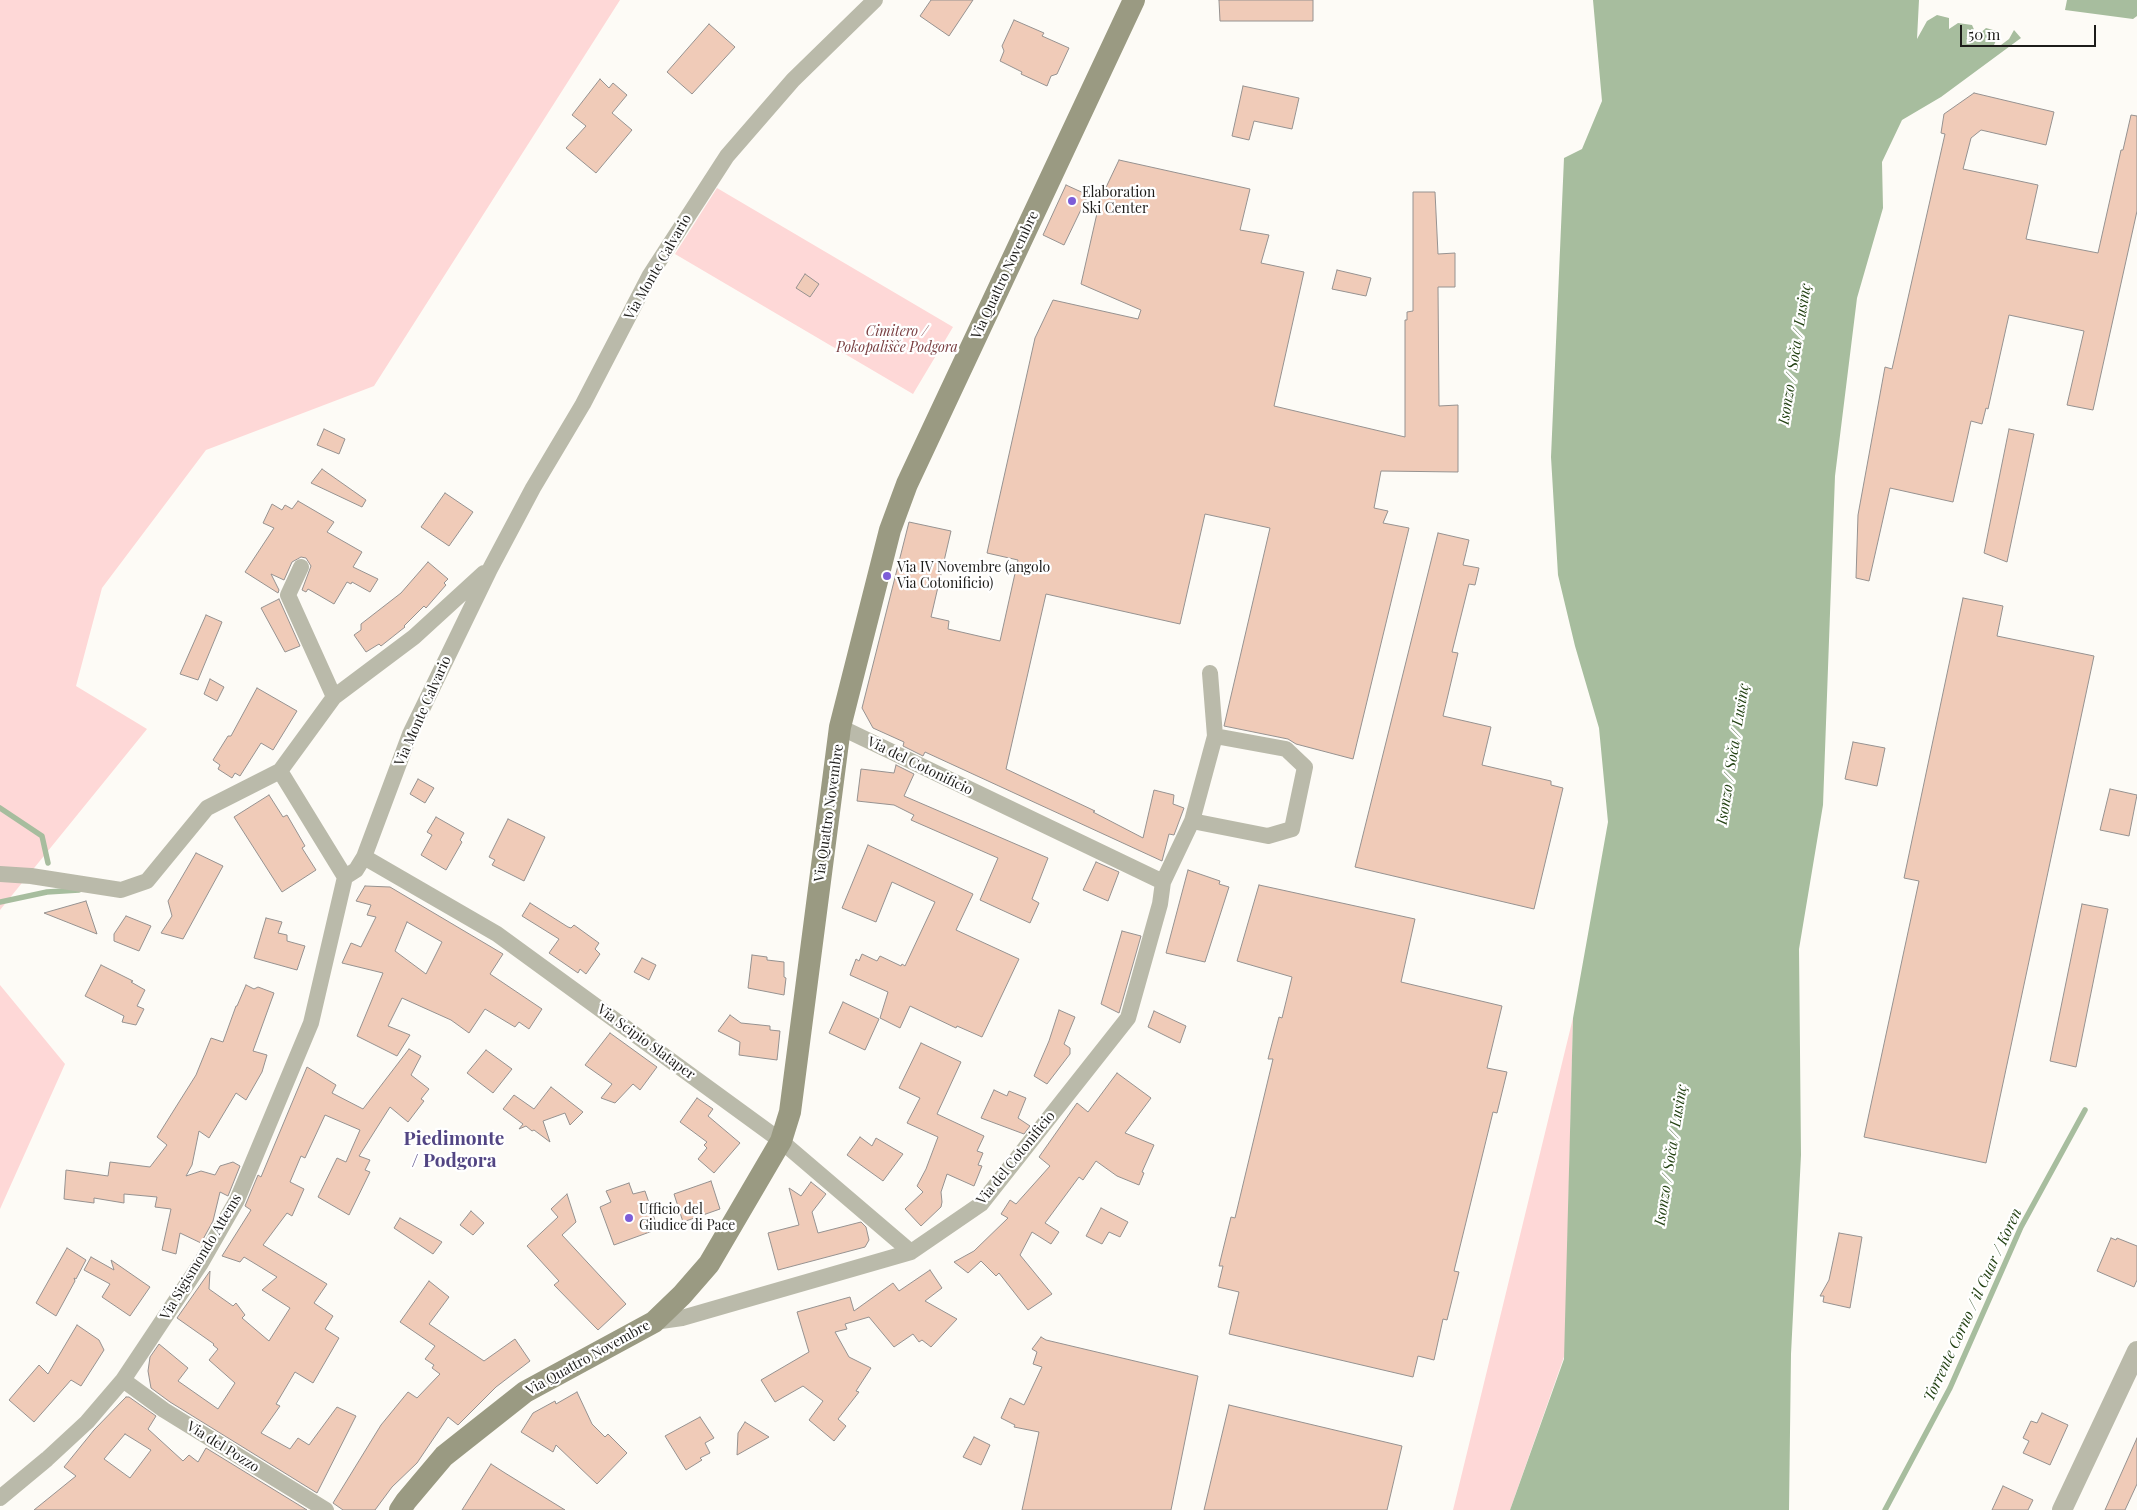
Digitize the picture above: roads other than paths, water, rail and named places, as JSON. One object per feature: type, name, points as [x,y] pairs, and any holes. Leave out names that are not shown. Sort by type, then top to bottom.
[{"type":"main road","name":"Via Quattro Novembre","points":[[400,1510],[444,1456],[525,1392],[654,1322],[682,1295],[709,1264],[782,1142],[790,1112],[840,727],[890,530],[907,484],[1134,0]]},
{"type":"street","name":"Via Monte Calvario","points":[[364,857],[410,734],[490,569],[533,488],[583,404],[650,275],[727,156],[793,80],[875,0]]},
{"type":"street","points":[[301,567],[288,595],[334,697]]},
{"type":"street","name":"Via Monte Calvario","points":[[0,874],[31,876],[121,890],[147,881],[207,808],[280,771],[334,697],[414,637],[490,569]]},
{"type":"street","name":"Via del Cotonificio","points":[[654,1322],[682,1318],[911,1252],[981,1204],[1128,1018],[1160,904],[1163,882],[1192,821],[1216,736],[1210,672]]},
{"type":"street","name":"Via del Cotonificio","points":[[840,727],[1163,882]]},
{"type":"street","points":[[1192,821],[1268,836],[1292,829],[1305,767],[1286,750],[1216,736]]},
{"type":"street","points":[[280,771],[345,877],[356,870],[364,857]]},
{"type":"street","name":"Via Scipio Slataper","points":[[364,857],[497,934],[782,1142],[911,1252]]},
{"type":"street","name":"Via Sigismondo Attems","points":[[0,1498],[48,1459],[87,1422],[123,1380],[201,1263],[237,1200],[310,1022],[345,877]]},
{"type":"street","points":[[2062,1510],[2137,1351]]},
{"type":"street","name":"Via del Pozzo","points":[[123,1380],[164,1410],[326,1510]]},
{"type":"water","name":"Isonzo / Soča / Lusinç","points":[[1593,0],[1919,0],[1917,39],[1927,21],[1937,15],[1949,18],[1949,29],[1958,23],[1972,25],[1977,36],[1986,28],[2000,32],[1994,45],[2001,45],[2009,39],[2014,30],[2021,38],[1941,97],[1902,120],[1882,162],[1883,208],[1857,298],[1835,476],[1823,805],[1799,949],[1801,1155],[1791,1354],[1789,1510],[1510,1510],[1564,1359],[1573,1018],[1608,822],[1599,728],[1575,646],[1558,575],[1551,457],[1564,158],[1582,149],[1602,101]]},
{"type":"water","points":[[2067,0],[2137,0],[2137,16],[2133,19],[2065,10]]},
{"type":"waterway","points":[[0,808],[42,836],[48,863]]},
{"type":"waterway","points":[[0,902],[47,892],[79,890]]},
{"type":"waterway","name":"Torrente Corno / il Cuar / Koren","points":[[1885,1510],[1950,1388],[2021,1227],[2085,1110]]},
{"type":"place","name":"Elaboration Ski Center","points":[[1072,201]]},
{"type":"place","name":"Via IV Novembre (angolo Via Cotonificio)","points":[[887,576]]},
{"type":"place","name":"Ufficio del Giudice di Pace","points":[[629,1218]]},
{"type":"district","name":"Piedimonte / Podgora","points":[[454,1150]]},
{"type":"park label","name":"Cimitero / Pokopališče Podgora","points":[[897,340]]}]
